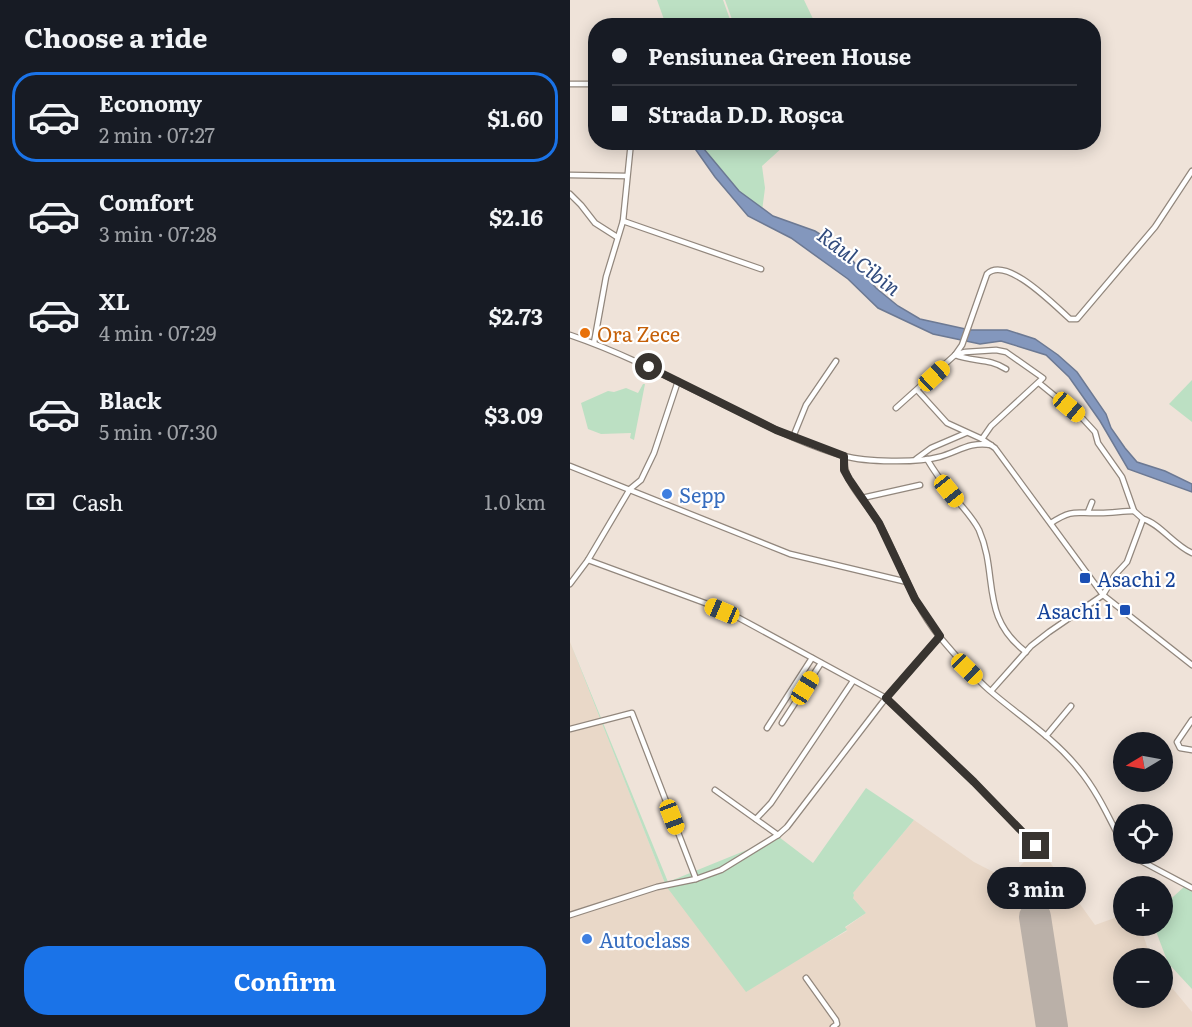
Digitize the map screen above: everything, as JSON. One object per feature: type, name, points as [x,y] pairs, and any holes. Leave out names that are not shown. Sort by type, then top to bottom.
[{"type":"street","points":[[570,84],[588,84]]},
{"type":"street","points":[[594,343],[606,277],[622,221],[630,150]]},
{"type":"street","points":[[896,408],[955,356],[962,345],[987,274],[997,269],[1019,277],[1070,319],[1077,319],[1155,227],[1192,171]]},
{"type":"street","points":[[570,175],[627,176]]},
{"type":"street","points":[[570,194],[595,223],[617,237]]},
{"type":"street","points":[[622,221],[761,268]]},
{"type":"street","points":[[570,335],[594,343],[678,381],[793,437],[844,456],[879,460],[927,459],[939,457],[971,444],[991,445]]},
{"type":"street","points":[[955,356],[965,352],[990,350],[1006,352],[1041,381],[1095,432],[1098,442],[1122,477],[1134,511],[1183,549],[1192,553]]},
{"type":"street","points":[[990,350],[990,361]]},
{"type":"street","points":[[955,356],[990,361],[1006,369]]},
{"type":"street","points":[[793,437],[806,405],[836,361]]},
{"type":"street","points":[[570,584],[588,560],[630,489],[641,480],[654,453],[678,381]]},
{"type":"street","points":[[982,439],[991,426],[1041,381]]},
{"type":"street","points":[[918,390],[947,423],[951,431],[950,439]]},
{"type":"street","points":[[947,423],[991,445],[1000,454],[1103,595],[1192,665]]},
{"type":"street","points":[[916,459],[931,448],[966,433]]},
{"type":"street","points":[[844,456],[846,474],[879,523],[915,599],[940,636],[967,669],[1069,757],[1088,781],[1113,825]]},
{"type":"street","points":[[927,459],[977,528],[983,544],[997,618],[1005,632],[1026,651]]},
{"type":"street","points":[[570,466],[790,554],[907,582]]},
{"type":"street","points":[[862,498],[920,485]]},
{"type":"street","points":[[1088,512],[1092,502]]},
{"type":"street","points":[[1051,524],[1066,514],[1080,511],[1098,513],[1134,511]]},
{"type":"street","points":[[991,691],[1026,651],[1049,632],[1103,595],[1115,575],[1127,562],[1143,519]]},
{"type":"street","points":[[588,560],[730,614],[886,698],[974,782],[1036,846]]},
{"type":"street","points":[[570,915],[657,887],[696,879],[721,870],[778,835],[787,827],[886,698],[940,636]]},
{"type":"street","points":[[767,728],[812,658]]},
{"type":"street","points":[[782,723],[821,663]]},
{"type":"street","points":[[756,819],[771,802],[854,681]]},
{"type":"street","points":[[1046,736],[1071,705]]},
{"type":"street","points":[[570,729],[632,713],[696,879]]},
{"type":"street","points":[[1192,720],[1177,742],[1180,748],[1192,750]]},
{"type":"street","points":[[715,790],[778,835]]},
{"type":"street","points":[[1147,864],[1192,888]]},
{"type":"street","points":[[806,978],[836,1020],[837,1024],[834,1027]]},
{"type":"shaded area","points":[[570,642],[666,886],[807,954],[847,931],[845,928],[866,913],[852,894],[914,820],[974,862],[1007,879],[1039,847],[1095,925],[1113,919],[1113,936],[1143,936],[1148,948],[1113,948],[1113,1008],[1173,1008],[1173,989],[1192,1012],[1192,1027],[570,1027]]},
{"type":"green space","points":[[657,0],[723,0],[729,18],[663,18]]},
{"type":"green space","points":[[725,0],[804,0],[813,18],[731,18]]},
{"type":"green space","points":[[706,150],[780,150],[762,166],[765,188],[762,211],[732,189]]},
{"type":"green space","points":[[1192,380],[1192,422],[1169,404]]},
{"type":"green space","points":[[645,384],[634,440],[630,438],[631,433],[601,434],[588,429],[581,403],[608,391],[614,392],[626,388],[638,393]]},
{"type":"green space","points":[[570,642],[668,882],[779,837],[813,863],[866,788],[914,820],[853,893],[853,898],[866,913],[845,927],[847,930],[746,992],[666,886]]},
{"type":"green space","points":[[1185,886],[1192,890],[1192,989],[1173,968],[1173,948],[1162,948],[1158,936],[1173,936],[1173,897]]},
{"type":"water","points":[[696,150],[705,150],[739,191],[773,216],[815,231],[841,247],[876,288],[898,306],[920,319],[970,330],[1007,330],[1035,339],[1077,372],[1106,414],[1111,428],[1137,462],[1165,471],[1192,484],[1192,492],[1128,469],[1100,421],[1069,377],[1046,355],[1001,341],[980,344],[933,334],[878,308],[848,279],[791,238],[748,216]]},
{"type":"runway","points":[[1035,917],[1052,1027]]},
{"type":"place","name":"Ora Zece","points":[[585,333]]},
{"type":"place","name":"Sepp","points":[[667,494]]},
{"type":"place","name":"Asachi 2","points":[[1085,578]]},
{"type":"place","name":"Asachi 1","points":[[1125,610]]},
{"type":"place","name":"Autoclass","points":[[587,939]]},
{"type":"route","points":[[649,367],[776,430],[844,456],[844,470],[879,523],[915,599],[940,636],[886,698],[974,782],[1036,846]]},
{"type":"water label","name":"Râul Cibin","points":[[860,260]]}]
